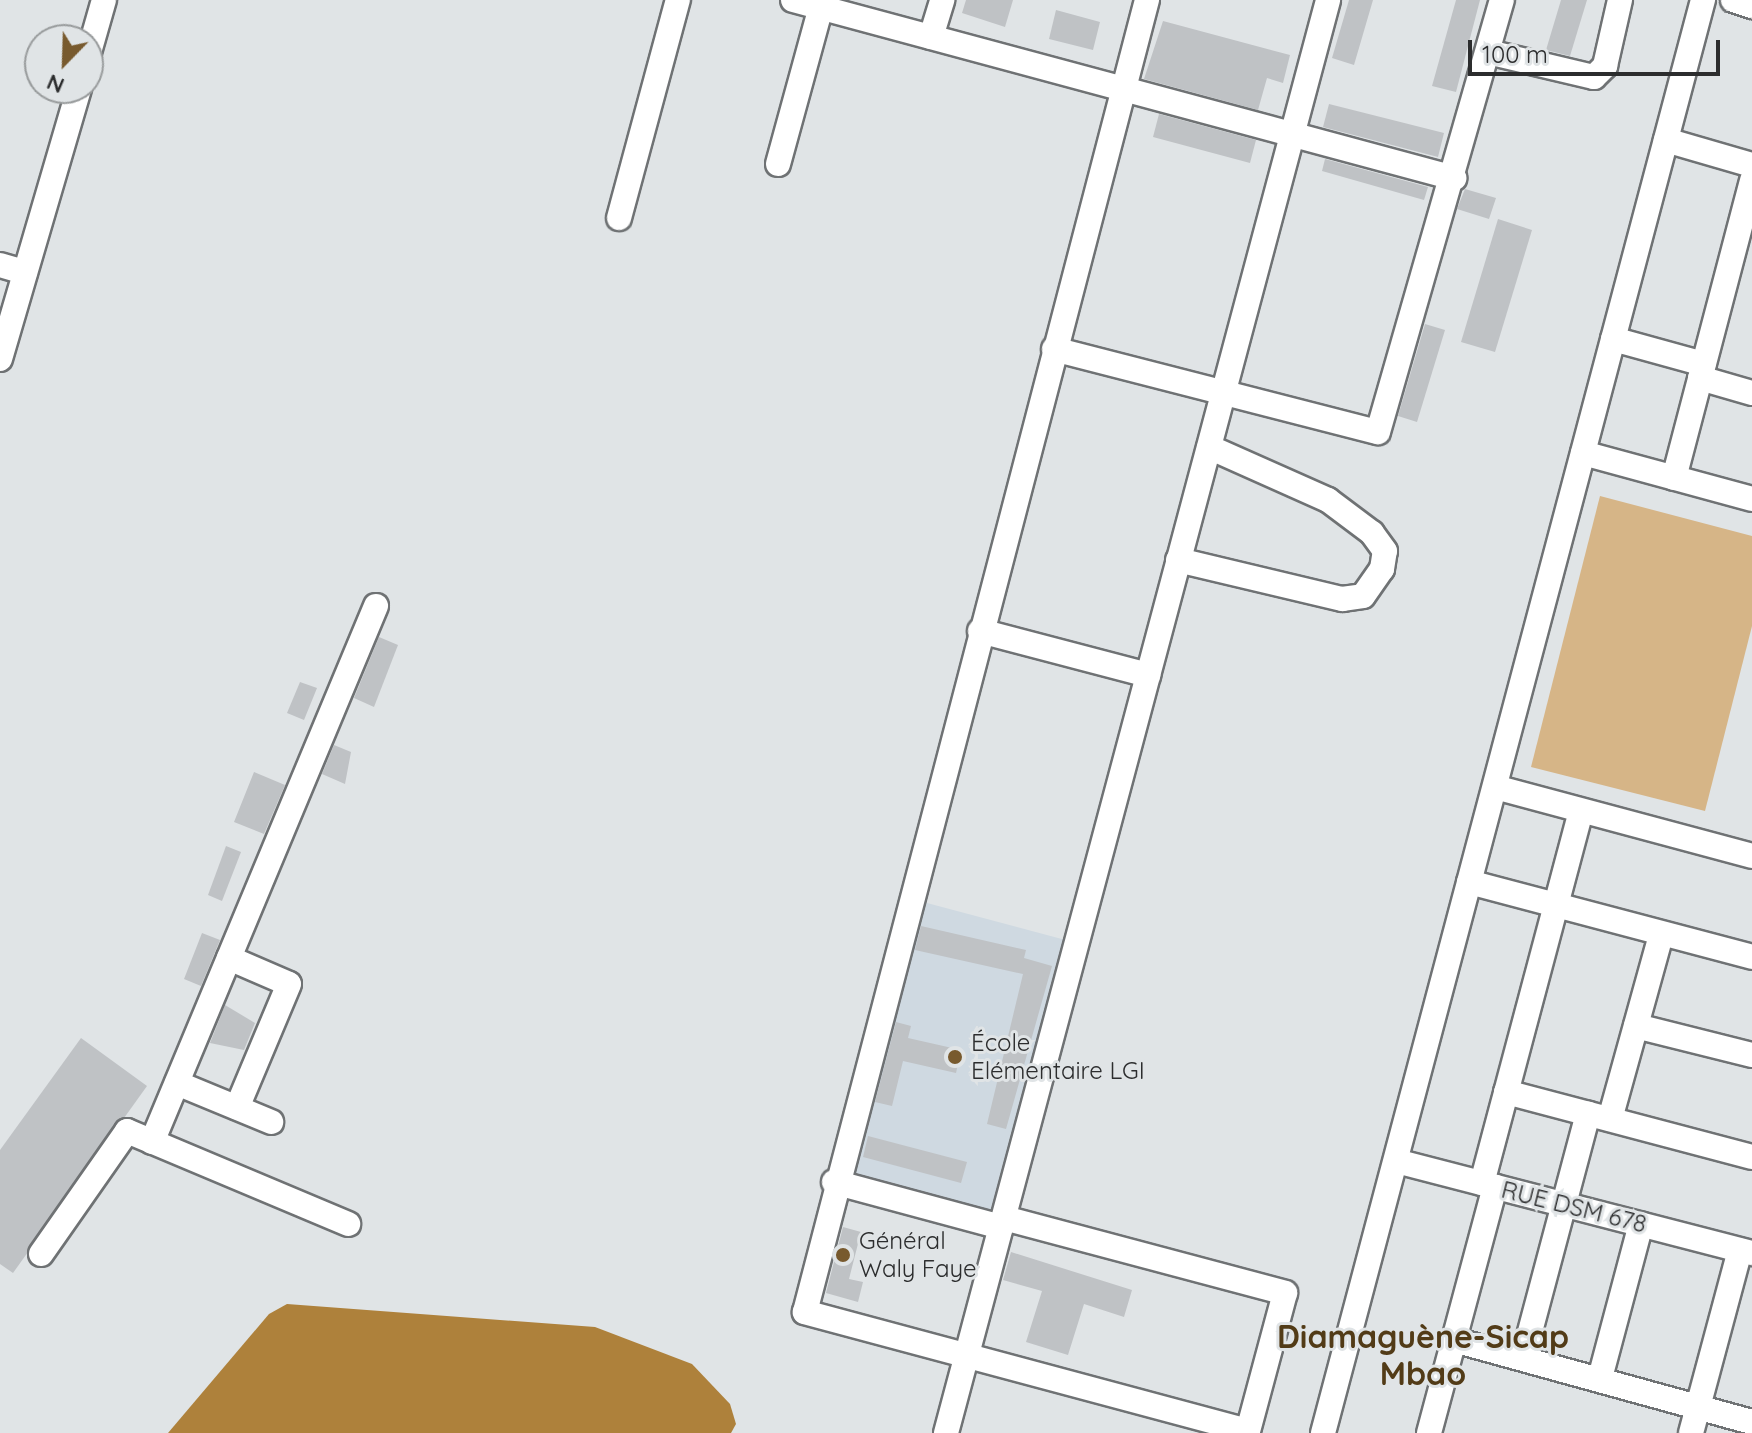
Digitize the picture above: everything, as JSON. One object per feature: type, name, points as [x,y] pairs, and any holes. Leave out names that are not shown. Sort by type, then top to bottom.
[{"type":"street","points":[[619,218],[678,0]]},
{"type":"street","points":[[793,0],[822,4],[931,37],[1454,178]]},
{"type":"street","points":[[931,37],[942,0]]},
{"type":"street","points":[[834,1182],[1285,1293],[1248,1431],[805,1312],[834,1182],[1147,0]]},
{"type":"street","points":[[946,1433],[1328,0]]},
{"type":"street","points":[[1054,349],[1378,432],[1454,178],[1502,0]]},
{"type":"street","points":[[1488,52],[1594,77],[1605,66],[1620,0]]},
{"type":"street","points":[[1323,1433],[1703,0]]},
{"type":"street","points":[[1733,0],[1752,6]]},
{"type":"street","points":[[94,24],[97,4]]},
{"type":"street","points":[[778,164],[822,4]]},
{"type":"street","points":[[0,359],[74,104]]},
{"type":"street","points":[[1666,140],[1752,180],[1674,478]]},
{"type":"street","points":[[0,265],[25,272]]},
{"type":"street","points":[[1613,339],[1702,371],[1752,393]]},
{"type":"street","points":[[1178,560],[1342,599],[1363,596],[1382,569],[1385,551],[1372,533],[1328,500],[1209,447]]},
{"type":"street","points":[[1583,453],[1752,499]]},
{"type":"street","points":[[152,1142],[376,606]]},
{"type":"street","points":[[980,631],[1148,675]]},
{"type":"street","points":[[1495,787],[1752,856]]},
{"type":"street","points":[[1429,1433],[1454,1340],[1506,1092],[1581,812]]},
{"type":"street","points":[[1469,882],[1752,957]]},
{"type":"street","points":[[1523,1358],[1563,1204],[1636,1026],[1661,935]]},
{"type":"street","points":[[229,958],[289,984],[237,1108]]},
{"type":"street","points":[[1636,1026],[1752,1055]]},
{"type":"street","points":[[177,1083],[271,1122]]},
{"type":"street","points":[[1506,1092],[1752,1157]]},
{"type":"street","points":[[41,1254],[127,1131],[348,1224]]},
{"type":"street","name":"RUE DSM 678","points":[[1396,1161],[1746,1252]]},
{"type":"street","points":[[1600,1378],[1641,1224]]},
{"type":"street","points":[[1691,1433],[1746,1252]]},
{"type":"street","points":[[1454,1340],[1752,1422]]},
{"type":"shaded area","points":[[1600,496],[1752,536],[1752,626],[1705,811],[1531,767]]},
{"type":"shaded area","name":"École Elémentaire LGI","points":[[912,899],[1073,942],[988,1218],[843,1173]]},
{"type":"shaded area","points":[[287,1304],[595,1327],[692,1364],[730,1404],[736,1424],[731,1433],[168,1433],[269,1314]]},
{"type":"building","points":[[966,0],[1013,0],[1005,27],[962,13]]},
{"type":"building","points":[[1349,0],[1373,0],[1354,65],[1332,58]]},
{"type":"building","points":[[1456,0],[1480,0],[1456,92],[1432,86]]},
{"type":"building","points":[[1561,0],[1587,0],[1570,56],[1546,50]]},
{"type":"building","points":[[1056,10],[1100,22],[1093,50],[1049,39]]},
{"type":"building","points":[[1163,21],[1290,55],[1283,83],[1267,78],[1258,110],[1144,79]]},
{"type":"building","points":[[1329,104],[1444,133],[1438,157],[1323,127]]},
{"type":"building","points":[[1159,114],[1256,140],[1250,163],[1153,137]]},
{"type":"building","points":[[1325,159],[1428,187],[1424,200],[1322,171]]},
{"type":"building","points":[[1465,189],[1496,198],[1489,219],[1457,209]]},
{"type":"building","points":[[1498,219],[1532,230],[1495,352],[1461,342]]},
{"type":"building","points":[[1425,324],[1445,330],[1417,422],[1398,416]]},
{"type":"building","points":[[379,637],[398,645],[374,707],[354,698]]},
{"type":"building","points":[[300,682],[317,688],[304,720],[287,713]]},
{"type":"building","points":[[334,745],[351,752],[345,784],[322,774]]},
{"type":"building","points":[[254,772],[285,785],[264,834],[234,822]]},
{"type":"building","points":[[226,846],[241,852],[222,901],[208,895]]},
{"type":"building","points":[[921,926],[1026,950],[1024,958],[1052,966],[1006,1129],[987,1124],[1023,974],[915,950]]},
{"type":"building","points":[[202,933],[220,940],[201,986],[184,979]]},
{"type":"building","points":[[225,1005],[255,1023],[244,1050],[210,1043]]},
{"type":"building","points":[[896,1022],[911,1026],[908,1038],[961,1050],[956,1073],[903,1061],[892,1106],[875,1102]]},
{"type":"building","points":[[81,1038],[147,1086],[13,1273],[0,1264],[0,1150]]},
{"type":"building","points":[[868,1136],[967,1162],[961,1183],[863,1157]]},
{"type":"building","name":"Général Waly Faye","points":[[843,1227],[861,1232],[849,1279],[863,1282],[858,1302],[826,1293]]},
{"type":"building","points":[[1011,1252],[1132,1290],[1124,1317],[1084,1304],[1068,1355],[1026,1342],[1042,1291],[1003,1280]]},
{"type":"place","name":"École Elémentaire LGI","points":[[955,1057]]},
{"type":"place","name":"Général Waly Faye","points":[[843,1255]]},
{"type":"district","name":"Diamaguène-Sicap Mbao","points":[[1423,1356]]}]
